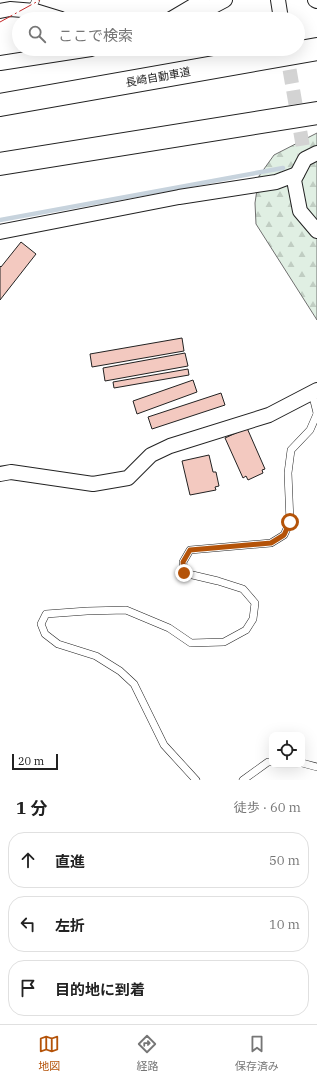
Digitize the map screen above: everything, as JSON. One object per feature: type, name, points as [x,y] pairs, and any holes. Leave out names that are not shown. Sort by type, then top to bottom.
[{"type":"highway","name":"長崎自動車道","points":[[305,51],[317,49]]},
{"type":"highway","name":"長崎自動車道","points":[[0,105],[277,56]]},
{"type":"highway","points":[[0,164],[317,113]]},
{"type":"street","points":[[183,12],[203,0]]},
{"type":"street","points":[[202,12],[225,0]]},
{"type":"street","points":[[278,0],[280,12]]},
{"type":"street","points":[[0,11],[33,5]]},
{"type":"street","points":[[0,63],[46,56]]},
{"type":"street","points":[[317,154],[305,158],[294,180],[300,211],[317,231]]},
{"type":"street","points":[[0,232],[179,197],[276,182],[297,174]]},
{"type":"street","points":[[0,474],[11,472],[93,484],[128,478],[151,455],[170,446],[269,415],[315,392]]},
{"type":"lane","points":[[196,780],[164,745],[134,684],[120,671],[96,656],[58,644],[45,634],[41,624],[46,614],[126,610],[170,628],[190,643],[224,642],[246,630],[253,619],[255,603],[243,589],[184,573],[183,562],[190,550],[271,543],[284,535],[290,522],[288,473],[291,450],[310,430],[317,414],[315,392]]},
{"type":"lane","points":[[243,780],[269,762]]},
{"type":"lane","points":[[305,764],[317,768]]},
{"type":"green space","points":[[317,133],[317,320],[256,224],[255,203],[259,176],[274,155]]},
{"type":"building","points":[[21,242],[36,254],[0,300],[0,266],[1,267]]},
{"type":"building","points":[[182,338],[184,351],[92,367],[90,354]]},
{"type":"building","points":[[185,353],[188,366],[105,381],[103,368]]},
{"type":"building","points":[[188,369],[189,375],[114,388],[113,382]]},
{"type":"building","points":[[193,380],[197,392],[137,414],[133,401]]},
{"type":"building","points":[[221,393],[225,405],[152,429],[148,417]]},
{"type":"building","points":[[247,428],[265,469],[262,470],[263,473],[248,480],[246,476],[243,478],[225,438]]},
{"type":"building","points":[[209,455],[213,472],[216,472],[219,486],[215,487],[216,490],[190,495],[182,461]]},
{"type":"waterway","points":[[0,220],[283,168]]},
{"type":"tunnel","points":[[287,56],[305,159]]},
{"type":"power","points":[[18,12],[40,0]]},
{"type":"power","points":[[0,22],[12,15]]},
{"type":"route","points":[[184,573],[183,562],[190,550],[271,543],[284,535],[290,522]]}]
